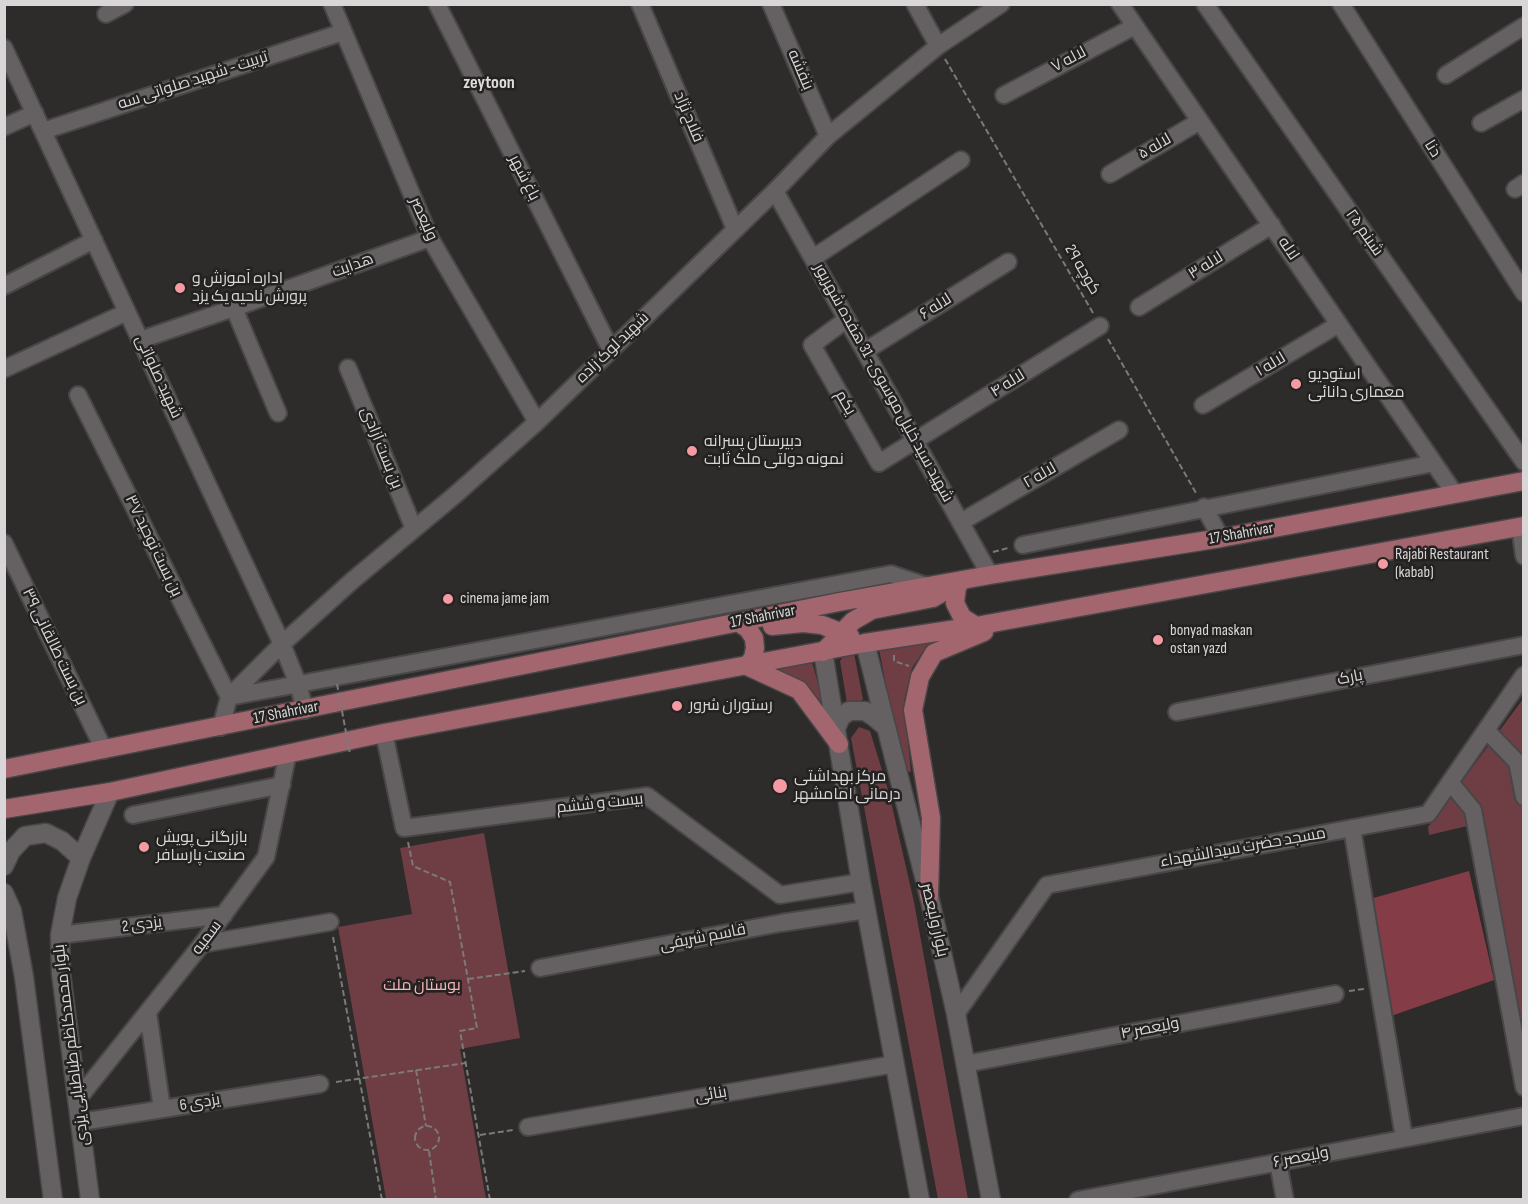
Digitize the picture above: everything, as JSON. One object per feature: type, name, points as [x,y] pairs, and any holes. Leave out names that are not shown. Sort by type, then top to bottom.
[{"type":"main road","name":"17 Shahrivar","points":[[5,768],[927,586],[1221,538],[1524,481]]},
{"type":"main road","points":[[4,809],[110,792],[384,733],[865,643],[976,626],[1522,527]]},
{"type":"main road","points":[[962,580],[957,587],[955,603],[962,617],[976,626]]},
{"type":"main road","points":[[823,652],[853,621],[872,610],[933,598],[962,580]]},
{"type":"main road","points":[[929,896],[931,818],[913,710],[920,677],[934,653],[1017,617]]},
{"type":"main road","points":[[738,622],[764,627],[803,623],[822,625],[865,643]]},
{"type":"main road","points":[[738,622],[748,629],[754,638],[753,658],[747,666]]},
{"type":"main road","name":"بلوار ولیعصر","points":[[865,643],[929,896],[956,1014],[991,1200]]},
{"type":"main road","points":[[823,652],[861,882],[920,1200]]},
{"type":"main road","points":[[747,666],[799,690],[838,736]]},
{"type":"main road","points":[[838,736],[841,717],[849,711],[865,711],[885,726]]},
{"type":"main road","name":"بلوار محمدکاظم طباطبایی یزدی","points":[[90,1200],[61,972],[60,935],[67,898],[81,858],[110,792]]},
{"type":"main road","points":[[4,866],[11,851],[25,836],[46,833],[63,841],[81,858]]},
{"type":"main road","points":[[4,893],[24,977],[53,1200]]},
{"type":"street","points":[[106,14],[125,4]]},
{"type":"street","name":"ولیعصر","points":[[332,4],[430,238],[537,422]]},
{"type":"street","name":"باغ شهر","points":[[437,4],[611,350]]},
{"type":"street","name":"فلاح نژاد","points":[[640,4],[735,229]]},
{"type":"street","name":"بنفشه","points":[[771,4],[828,136]]},
{"type":"street","points":[[915,4],[938,46]]},
{"type":"street","name":"شهید لوک زاده","points":[[228,697],[282,644],[537,422],[775,191],[828,136],[938,46],[1001,4]]},
{"type":"street","name":"لاله","points":[[1120,4],[1455,494]]},
{"type":"street","name":"شبنم ۲۵","points":[[1204,4],[1524,462]]},
{"type":"street","name":"دنا","points":[[1341,4],[1524,293]]},
{"type":"street","name":"لاله ۷","points":[[1004,95],[1135,26]]},
{"type":"street","points":[[1446,75],[1524,26]]},
{"type":"street","name":"تربیت - شهید صلواتی سه","points":[[43,131],[343,32]]},
{"type":"street","name":"شهید صلواتی","points":[[4,48],[282,644],[298,684],[305,710]]},
{"type":"street","points":[[1481,123],[1524,99]]},
{"type":"street","points":[[4,126],[35,113]]},
{"type":"street","name":"لاله ۵","points":[[1110,174],[1200,121]]},
{"type":"street","points":[[813,258],[961,160]]},
{"type":"street","name":"شهید سید خلیل موسوی- 31 هفده شهریور","points":[[775,191],[990,575]]},
{"type":"street","name":"لاله ۳","points":[[1139,307],[1272,225]]},
{"type":"street","name":"هدایت","points":[[140,340],[430,238]]},
{"type":"street","points":[[4,286],[94,240]]},
{"type":"street","name":"لاله ۶","points":[[865,351],[1008,262]]},
{"type":"street","points":[[234,308],[278,413]]},
{"type":"street","points":[[4,369],[127,312]]},
{"type":"street","name":"یکم","points":[[846,319],[812,345],[879,463],[915,441]]},
{"type":"street","name":"لاله ۱","points":[[1203,405],[1339,324]]},
{"type":"street","name":"لاله ۴","points":[[915,441],[1101,326]]},
{"type":"street","name":"بن بست آزادی","points":[[348,368],[414,529]]},
{"type":"street","name":"بن بست توحید ۳۷","points":[[78,395],[228,697]]},
{"type":"street","name":"لاله ۲","points":[[961,522],[1119,430]]},
{"type":"street","points":[[1023,545],[1204,507],[1434,463]]},
{"type":"street","points":[[1204,507],[1221,538]]},
{"type":"street","points":[[1522,527],[1524,556]]},
{"type":"street","name":"بن‌ بست طالقانی ۳۹","points":[[4,543],[104,750]]},
{"type":"street","points":[[221,726],[228,697],[891,574],[927,586]]},
{"type":"street","points":[[684,612],[689,632]]},
{"type":"street","name":"پارک","points":[[1177,712],[1524,645]]},
{"type":"street","name":"مسجد حضرت سیدالشهداء","points":[[956,1014],[1047,885],[1428,814],[1524,675]]},
{"type":"street","points":[[1486,730],[1517,762],[1524,797]]},
{"type":"street","points":[[384,733],[404,828]]},
{"type":"street","name":"سمیه","points":[[78,1099],[202,944],[266,857],[288,753]]},
{"type":"street","points":[[1450,782],[1473,810],[1524,1087]]},
{"type":"street","points":[[132,814],[282,785]]},
{"type":"street","name":"بیست و ششم","points":[[404,828],[647,796],[780,895]]},
{"type":"street","points":[[1352,828],[1404,1138]]},
{"type":"street","points":[[781,923],[780,895],[861,882]]},
{"type":"street","name":"قاسم شریفی","points":[[540,968],[781,923],[866,910]]},
{"type":"street","name":"یزدی 2","points":[[60,935],[224,915]]},
{"type":"street","points":[[202,944],[330,922]]},
{"type":"street","name":"ولیعصر ۴","points":[[965,1064],[1335,994]]},
{"type":"street","points":[[148,1013],[162,1109]]},
{"type":"street","name":"بنائی","points":[[528,1127],[895,1064]]},
{"type":"street","name":"یزدی 6","points":[[81,1122],[320,1084]]},
{"type":"street","name":"ولیعصر ۶","points":[[1078,1200],[1524,1116]]},
{"type":"street","points":[[1278,1162],[1285,1200]]},
{"type":"path","name":"کوچه 2۹","points":[[938,46],[1204,507]]},
{"type":"path","points":[[979,555],[1023,545]]},
{"type":"path","points":[[337,684],[350,754]]},
{"type":"path","points":[[404,828],[413,866],[450,882],[477,1028],[460,1031],[490,1200]]},
{"type":"path","points":[[330,922],[382,1200]]},
{"type":"path","points":[[468,979],[540,968]]},
{"type":"path","points":[[1335,994],[1379,987]]},
{"type":"path","points":[[320,1084],[466,1063]]},
{"type":"path","points":[[416,1070],[426,1126]]},
{"type":"path","points":[[426,1126],[434,1127],[439,1133],[440,1141],[429,1151],[421,1149],[416,1144],[415,1136],[419,1129],[426,1126]]},
{"type":"path","points":[[480,1135],[528,1127]]},
{"type":"path","points":[[429,1151],[436,1200]]},
{"type":"green space","points":[[958,634],[927,646],[912,668],[904,701],[911,772],[905,771],[902,768],[879,649]]},
{"type":"green space","points":[[854,653],[863,699],[856,705],[847,703],[840,661],[845,654]]},
{"type":"green space","points":[[812,662],[828,718],[763,670]]},
{"type":"green space","points":[[1523,699],[1523,1036],[1494,874],[1480,823],[1429,835],[1428,827]]},
{"type":"green space","points":[[859,727],[870,731],[889,793],[914,902],[968,1199],[938,1199],[851,738]]},
{"type":"green space","name":"بوستان ملت","points":[[484,833],[520,1038],[460,1049],[486,1199],[386,1199],[338,927],[412,914],[400,848]]},
{"type":"building","points":[[1469,871],[1494,980],[1391,1016],[1370,899]]},
{"type":"place","name":"اداره آموزش و پرورش ناحیه یک یزد","points":[[180,288]]},
{"type":"place","name":"استودیو معماری دانائی","points":[[1296,384]]},
{"type":"place","name":"دبیرستان پسرانه نمونه دولتی ملک ثابت","points":[[692,451]]},
{"type":"place","name":"Rajabi Restaurant (kabab)","points":[[1383,564]]},
{"type":"place","name":"cinema jame jam","points":[[448,599]]},
{"type":"place","name":"bonyad maskan ostan yazd","points":[[1158,640]]},
{"type":"place","name":"رستوران سُرور","points":[[677,706]]},
{"type":"place","name":"مرکز بهداشتی درمانی امامشهر","points":[[780,786]]},
{"type":"place","name":"بازرگانی پویش صنعت پارسافر","points":[[144,847]]},
{"type":"district","name":"zeytoon","points":[[489,83]]}]
